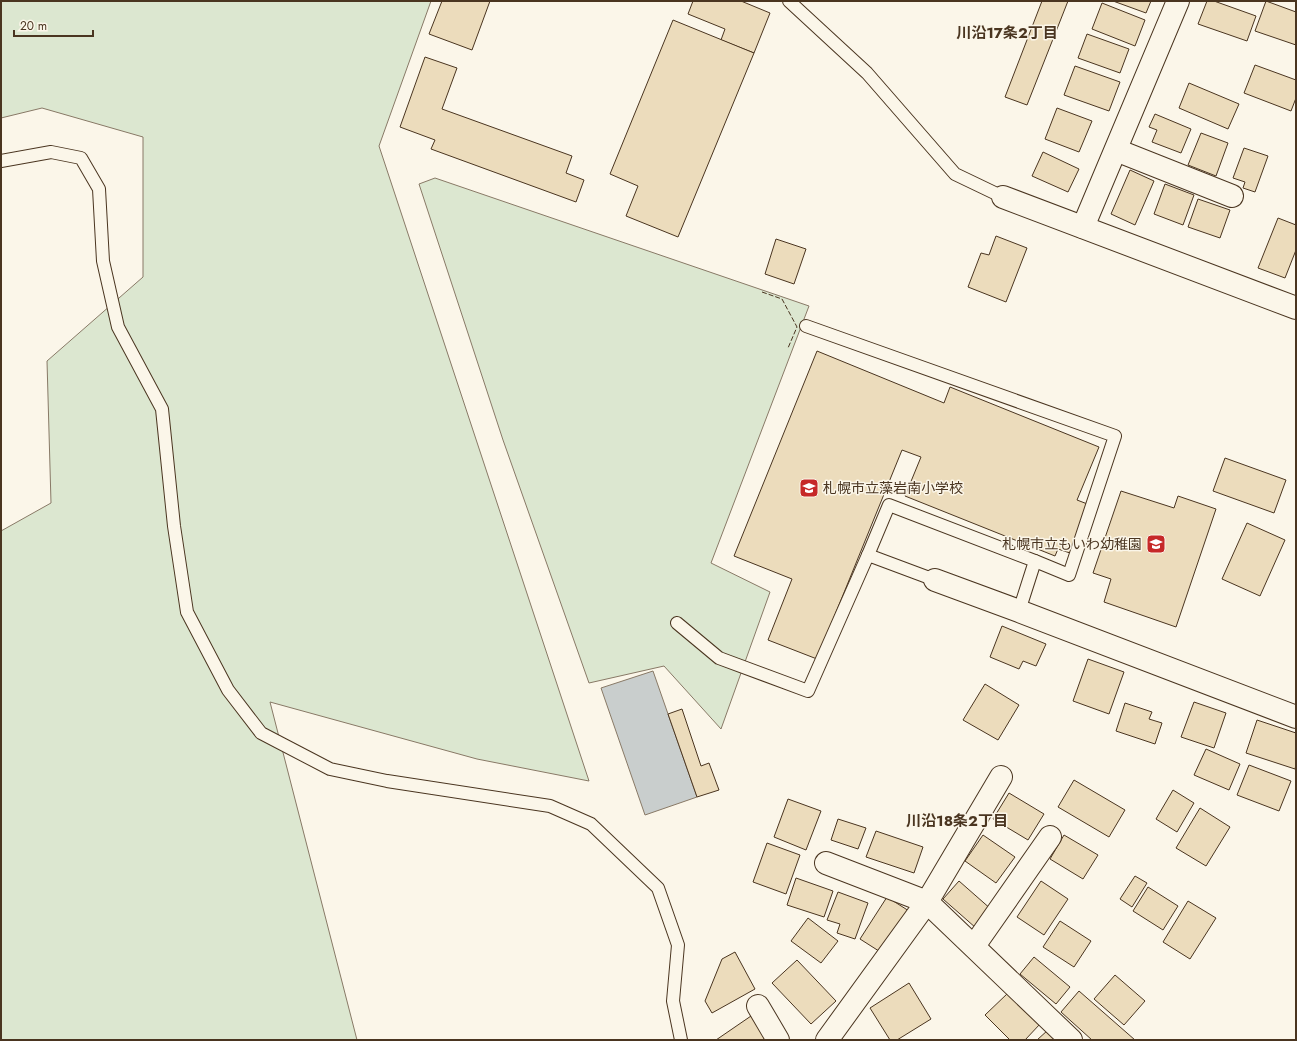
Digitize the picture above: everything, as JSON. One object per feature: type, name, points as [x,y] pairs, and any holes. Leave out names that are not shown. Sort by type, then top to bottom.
[{"type":"street","points":[[1083,227],[1178,1]]},
{"type":"street","points":[[1116,150],[1232,196]]},
{"type":"street","points":[[1003,197],[1296,308]]},
{"type":"street","points":[[935,580],[1019,610],[1296,717]]},
{"type":"street","points":[[827,1040],[927,902],[1000,777]]},
{"type":"street","points":[[974,946],[1050,837]]},
{"type":"street","points":[[826,863],[927,902],[1071,1040]]},
{"type":"street","points":[[758,1006],[778,1040]]},
{"type":"lane","points":[[789,1],[867,73],[955,174],[1003,197]]},
{"type":"lane","points":[[1,161],[51,152],[81,158],[99,189],[103,261],[118,326],[162,409],[174,526],[187,612],[228,690],[261,733],[330,769],[387,781],[550,806],[592,824],[658,888],[678,945],[672,1001],[681,1040]]},
{"type":"lane","points":[[677,623],[719,658],[808,691],[889,506],[1069,575],[1116,436],[806,326]]},
{"type":"lane","points":[[868,555],[935,580]]},
{"type":"lane","points":[[1019,610],[1035,561]]},
{"type":"green space","points":[[1,1],[431,1],[379,146],[589,781],[477,759],[270,702],[357,1040],[1,1040],[1,531],[51,503],[47,361],[143,277],[143,137],[42,108],[1,118]]},
{"type":"green space","points":[[435,178],[809,306],[711,563],[770,592],[721,729],[664,666],[589,683],[503,440],[419,184]]},
{"type":"shaded area","points":[[653,671],[697,797],[645,815],[601,688]]},
{"type":"building","points":[[442,1],[490,1],[472,50],[429,34]]},
{"type":"building","points":[[693,1],[741,1],[770,13],[754,53],[721,40],[725,29],[688,14]]},
{"type":"building","points":[[1042,1],[1068,1],[1027,105],[1005,97]]},
{"type":"building","points":[[1113,1],[1151,1],[1146,13]]},
{"type":"building","points":[[1207,1],[1214,1],[1256,16],[1247,41],[1198,24]]},
{"type":"building","points":[[1266,1],[1296,12],[1296,45],[1255,31]]},
{"type":"building","points":[[1102,3],[1145,20],[1135,46],[1092,29]]},
{"type":"building","points":[[673,20],[754,53],[678,237],[626,216],[638,186],[610,174]]},
{"type":"building","points":[[1087,34],[1129,49],[1120,73],[1078,58]]},
{"type":"building","points":[[425,57],[457,68],[442,109],[572,156],[566,173],[584,180],[576,202],[431,149],[435,140],[400,127]]},
{"type":"building","points":[[1255,65],[1296,80],[1296,98],[1291,111],[1244,93]]},
{"type":"building","points":[[1075,66],[1120,82],[1109,111],[1064,95]]},
{"type":"building","points":[[1189,83],[1239,104],[1228,129],[1179,108]]},
{"type":"building","points":[[1057,108],[1092,121],[1079,152],[1045,139]]},
{"type":"building","points":[[1155,114],[1191,129],[1181,153],[1152,142],[1157,130],[1149,127]]},
{"type":"building","points":[[1201,133],[1228,143],[1216,176],[1188,165]]},
{"type":"building","points":[[1244,148],[1268,156],[1255,192],[1243,188],[1245,182],[1233,178]]},
{"type":"building","points":[[1043,152],[1079,169],[1068,192],[1032,176]]},
{"type":"building","points":[[1130,170],[1154,181],[1135,225],[1111,214]]},
{"type":"building","points":[[1165,184],[1194,195],[1183,225],[1154,214]]},
{"type":"building","points":[[1198,199],[1230,210],[1220,238],[1188,227]]},
{"type":"building","points":[[1278,218],[1296,225],[1296,250],[1285,278],[1258,268]]},
{"type":"building","points":[[996,236],[1027,248],[1006,302],[968,287],[981,253],[989,255]]},
{"type":"building","points":[[776,239],[806,249],[794,284],[765,274]]},
{"type":"building","points":[[817,351],[944,403],[950,387],[1099,447],[1077,500],[1090,505],[1070,553],[1058,549],[1055,556],[905,496],[921,457],[902,450],[817,659],[768,640],[792,579],[734,556]]},
{"type":"building","points":[[1225,458],[1286,480],[1274,513],[1213,491]]},
{"type":"building","points":[[1121,491],[1174,508],[1178,496],[1216,509],[1176,627],[1104,602],[1111,579],[1093,573]]},
{"type":"building","points":[[1247,523],[1285,540],[1260,596],[1222,579]]},
{"type":"building","points":[[1002,626],[1046,644],[1036,666],[1023,661],[1019,669],[990,657]]},
{"type":"building","points":[[1088,659],[1124,672],[1109,714],[1073,701]]},
{"type":"building","points":[[985,684],[1019,705],[998,740],[963,720]]},
{"type":"building","points":[[1194,702],[1226,713],[1214,748],[1181,737]]},
{"type":"building","points":[[1125,703],[1152,712],[1149,719],[1162,723],[1155,744],[1116,731]]},
{"type":"building","points":[[682,709],[701,766],[709,763],[719,790],[697,797],[668,714]]},
{"type":"building","points":[[1257,720],[1296,733],[1295,769],[1246,753]]},
{"type":"building","points":[[1206,749],[1240,764],[1229,790],[1194,775]]},
{"type":"building","points":[[1249,765],[1291,781],[1279,811],[1237,795]]},
{"type":"building","points":[[1074,780],[1125,810],[1109,837],[1058,807]]},
{"type":"building","points":[[1173,790],[1194,803],[1177,832],[1156,819]]},
{"type":"building","points":[[1009,793],[1044,814],[1028,840],[993,819]]},
{"type":"building","points":[[788,799],[821,811],[806,850],[774,837]]},
{"type":"building","points":[[1200,808],[1230,827],[1206,866],[1176,848]]},
{"type":"building","points":[[838,819],[866,828],[858,849],[831,840]]},
{"type":"building","points":[[876,831],[923,847],[914,873],[866,857]]},
{"type":"building","points":[[983,835],[1015,857],[996,883],[965,861]]},
{"type":"building","points":[[1064,835],[1098,855],[1083,879],[1050,859]]},
{"type":"building","points":[[767,843],[800,855],[786,894],[753,882]]},
{"type":"building","points":[[1135,876],[1147,883],[1132,907],[1120,899]]},
{"type":"building","points":[[796,878],[833,891],[824,917],[787,905]]},
{"type":"building","points":[[959,881],[992,910],[976,928],[943,899]]},
{"type":"building","points":[[1041,881],[1068,899],[1044,935],[1017,917]]},
{"type":"building","points":[[1148,887],[1178,906],[1163,930],[1133,911]]},
{"type":"building","points":[[838,892],[868,903],[855,939],[837,933],[840,924],[827,920]]},
{"type":"building","points":[[887,897],[909,911],[882,953],[860,939]]},
{"type":"building","points":[[1188,901],[1216,918],[1190,959],[1163,942]]},
{"type":"building","points":[[808,918],[838,941],[821,963],[791,941]]},
{"type":"building","points":[[1060,921],[1091,941],[1074,967],[1043,947]]},
{"type":"building","points":[[735,952],[755,989],[712,1013],[705,1001],[722,959]]},
{"type":"building","points":[[1034,957],[1070,987],[1056,1004],[1020,974]]},
{"type":"building","points":[[797,960],[836,1001],[811,1024],[772,983]]},
{"type":"building","points":[[1115,975],[1145,1001],[1124,1025],[1094,999]]},
{"type":"building","points":[[909,983],[931,1019],[897,1040],[890,1040],[870,1008]]},
{"type":"building","points":[[1079,991],[1135,1040],[1092,1040],[1061,1012]]},
{"type":"building","points":[[1008,993],[1040,1024],[1025,1040],[1010,1040],[985,1015]]},
{"type":"building","points":[[751,1016],[767,1040],[716,1040]]},
{"type":"building","points":[[1048,1030],[1057,1040],[1037,1040]]},
{"type":"fence","points":[[762,292],[782,299],[797,327],[788,348]]},
{"type":"place","name":"札幌市立藻岩南小学校","points":[[809,488]]},
{"type":"place","name":"札幌市立もいわ幼稚園","points":[[1156,544]]},
{"type":"district","name":"川沿17条2丁目","points":[[1007,33]]},
{"type":"district","name":"川沿18条2丁目","points":[[957,821]]}]
